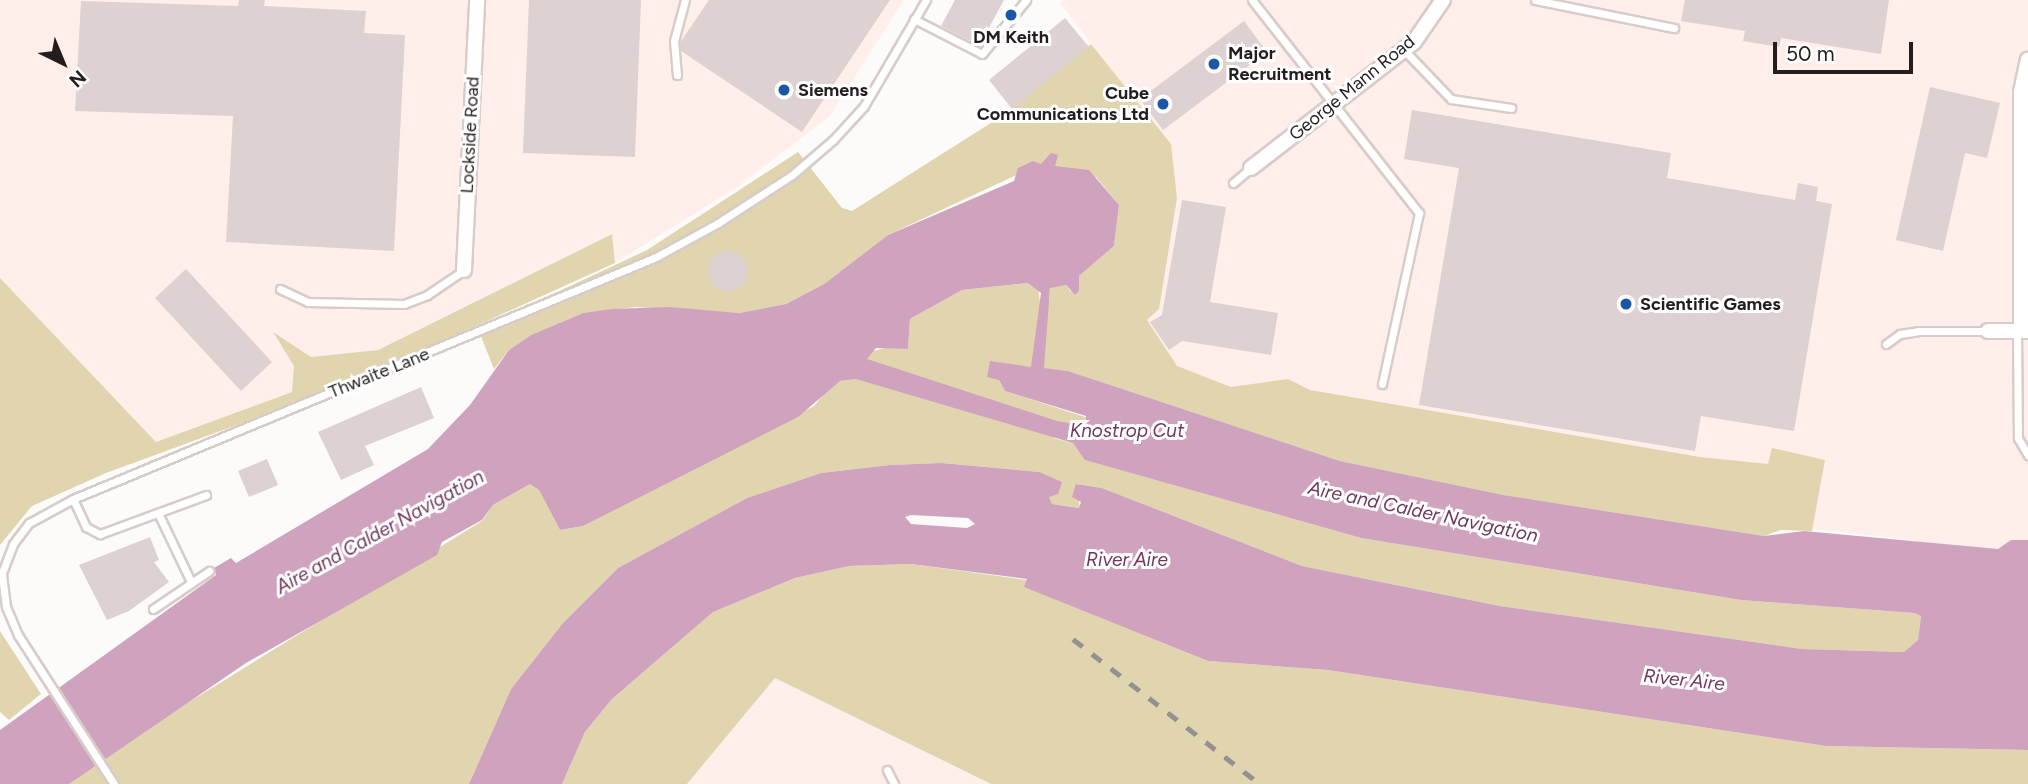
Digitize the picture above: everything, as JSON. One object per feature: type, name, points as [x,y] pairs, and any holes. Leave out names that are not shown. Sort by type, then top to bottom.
[{"type":"street","name":"Lockside Road","points":[[464,270],[477,0]]},
{"type":"street","name":"George Mann Road","points":[[1251,168],[1404,50],[1443,0]]},
{"type":"street","points":[[1988,331],[2022,331],[2021,92],[2028,60]]},
{"type":"lane","points":[[677,75],[674,41],[685,0]]},
{"type":"lane","name":"Thwaite Lane","points":[[114,784],[43,674],[6,607],[2,573],[13,544],[29,523],[73,499],[569,295],[656,257],[718,223],[792,174],[833,140],[864,106],[926,0]]},
{"type":"lane","points":[[914,19],[982,54],[1026,0]]},
{"type":"lane","points":[[1252,0],[1419,213],[1382,384]]},
{"type":"lane","points":[[1535,0],[1674,28]]},
{"type":"lane","points":[[1404,50],[1451,99],[1511,108]]},
{"type":"lane","points":[[1233,183],[1251,168]]},
{"type":"lane","points":[[280,289],[308,302],[404,304],[427,296],[464,270]]},
{"type":"lane","points":[[1886,344],[1900,334],[1917,331],[1988,331]]},
{"type":"lane","points":[[2022,331],[2018,438],[2028,455]]},
{"type":"lane","points":[[73,499],[86,527],[94,534],[206,495]]},
{"type":"lane","points":[[158,513],[191,582]]},
{"type":"lane","points":[[153,609],[209,571]]},
{"type":"lane","points":[[887,770],[894,784]]},
{"type":"shaded area","points":[[0,0],[904,0],[829,117],[736,188],[615,263],[611,234],[378,350],[311,357],[274,334],[294,366],[292,392],[156,442],[0,278]]},
{"type":"shaded area","points":[[1064,0],[2028,0],[2028,540],[2011,540],[1998,549],[1925,545],[1914,540],[1502,495],[1340,461],[1149,399],[1136,102],[1060,3]]},
{"type":"shaded area","points":[[1091,44],[1171,144],[1177,198],[1159,309],[1147,320],[1177,366],[1231,387],[1288,379],[1310,390],[1700,457],[1768,464],[1772,448],[1825,460],[1812,531],[1781,530],[1764,536],[1502,495],[1340,461],[1068,371],[1021,366],[999,380],[1005,391],[1088,418],[1085,427],[1053,438],[1073,443],[1086,460],[1361,538],[1741,600],[1914,613],[1921,616],[1918,640],[1904,652],[1802,649],[1500,606],[1302,566],[1102,488],[1076,484],[1080,508],[1052,504],[1049,497],[1054,493],[1039,472],[943,463],[890,465],[821,473],[747,498],[618,568],[563,623],[511,689],[469,784],[69,784],[134,736],[482,521],[493,505],[530,484],[539,490],[560,530],[583,526],[814,406],[828,389],[840,381],[856,379],[873,364],[867,359],[869,352],[889,347],[908,349],[910,319],[962,290],[1028,283],[1038,287],[1040,302],[1049,302],[1050,287],[1066,285],[1071,292],[1079,276],[1114,246],[1119,205],[1096,177],[1040,164],[888,235],[824,284],[786,304],[739,313],[636,307],[583,313],[531,335],[509,350],[494,369],[478,329],[647,250],[798,152],[842,208],[852,211],[1005,114]]},
{"type":"shaded area","points":[[612,234],[615,263],[343,386],[106,473],[32,506],[0,545],[0,278],[156,442],[292,392],[294,366],[273,332],[311,357],[378,350]]},
{"type":"shaded area","points":[[911,564],[1027,580],[1025,587],[1208,661],[1328,670],[1826,746],[2028,750],[2028,784],[991,784],[775,678],[687,784],[562,784],[585,732],[612,699],[713,612],[795,578],[849,566]]},
{"type":"shaded area","points":[[0,631],[41,694],[9,720],[0,712]]},
{"type":"shaded area","points":[[775,678],[991,784],[687,784]]},
{"type":"water","points":[[1051,153],[1058,155],[1055,166],[1089,170],[1119,205],[1114,246],[1079,276],[1079,291],[1075,295],[1066,285],[1050,288],[1044,368],[1068,371],[1340,461],[1503,495],[1764,536],[1804,531],[1998,549],[2011,540],[2028,540],[2028,750],[1826,746],[1328,670],[1208,661],[1024,587],[1027,579],[911,564],[849,566],[795,578],[713,612],[612,699],[585,732],[562,784],[469,784],[511,689],[563,623],[618,568],[747,498],[821,473],[890,465],[942,463],[1039,472],[1062,482],[1058,494],[1049,497],[1052,504],[1079,508],[1081,502],[1072,497],[1076,484],[1102,488],[1302,566],[1500,606],[1802,649],[1904,652],[1918,640],[1921,616],[1914,613],[1741,600],[1361,538],[1085,460],[1073,443],[856,379],[840,381],[798,417],[583,526],[560,530],[539,490],[530,484],[493,505],[482,520],[442,542],[437,555],[246,663],[69,784],[0,784],[0,730],[216,575],[214,568],[231,558],[236,563],[428,449],[470,405],[509,350],[531,335],[583,313],[612,309],[669,307],[739,313],[786,304],[824,284],[888,235],[1014,181],[1018,168],[1033,161],[1041,164]],"holes":[[[1028,283],[1041,293],[1031,367],[990,361],[987,377],[999,380],[1005,391],[1086,416],[1086,426],[1057,421],[867,359],[876,348],[908,349],[910,319],[962,290]],[[905,517],[968,518],[975,524],[967,528],[911,524]]]},
{"type":"building","points":[[239,0],[265,0],[264,6],[366,11],[364,33],[405,35],[394,251],[226,242],[233,116],[75,111],[81,1],[238,6]]},
{"type":"building","points":[[529,0],[641,0],[635,157],[523,153]]},
{"type":"building","name":"Siemens","points":[[709,0],[890,0],[802,132],[681,51],[680,43]]},
{"type":"building","points":[[955,0],[1004,0],[979,46],[941,26]]},
{"type":"building","points":[[1685,0],[1889,0],[1881,54],[1781,38],[1779,47],[1743,41],[1745,31],[1681,21]]},
{"type":"building","points":[[1065,18],[1089,47],[1012,109],[989,80]]},
{"type":"building","points":[[1244,21],[1267,52],[1163,130],[1140,99]]},
{"type":"building","points":[[1930,87],[2000,103],[1987,158],[1965,153],[1943,251],[1896,240]]},
{"type":"building","name":"Scientific Games","points":[[1412,110],[1671,153],[1667,178],[1795,200],[1798,183],[1818,187],[1816,201],[1832,204],[1794,431],[1701,416],[1695,451],[1419,405],[1459,168],[1404,159]]},
{"type":"building","points":[[1182,200],[1226,207],[1210,302],[1278,313],[1271,355],[1182,341],[1169,350],[1150,322],[1162,315]]},
{"type":"building","points":[[728,251],[742,257],[748,271],[742,285],[728,291],[714,285],[708,271],[714,257]]},
{"type":"building","points":[[186,269],[272,362],[241,391],[155,298]]},
{"type":"building","points":[[421,387],[434,418],[365,446],[374,465],[341,480],[318,432]]},
{"type":"building","points":[[267,459],[278,485],[249,497],[238,471]]},
{"type":"building","points":[[150,537],[159,560],[154,562],[169,582],[129,611],[107,620],[79,565]]},
{"type":"railway","points":[[1073,639],[1260,784]]},
{"type":"place","name":"DM Keith","points":[[1011,15]]},
{"type":"place","name":"Major Recruitment","points":[[1214,64]]},
{"type":"place","name":"Siemens","points":[[784,90]]},
{"type":"place","name":"Cube Communications Ltd","points":[[1163,104]]},
{"type":"place","name":"Scientific Games","points":[[1626,304]]},
{"type":"water label","name":"Knostrop Cut","points":[[1127,431]]},
{"type":"water label","name":"Aire and Calder Navigation","points":[[1423,512]]},
{"type":"water label","name":"Aire and Calder Navigation","points":[[380,532]]},
{"type":"water label","name":"River Aire","points":[[1127,560]]},
{"type":"water label","name":"River Aire","points":[[1684,680]]}]
